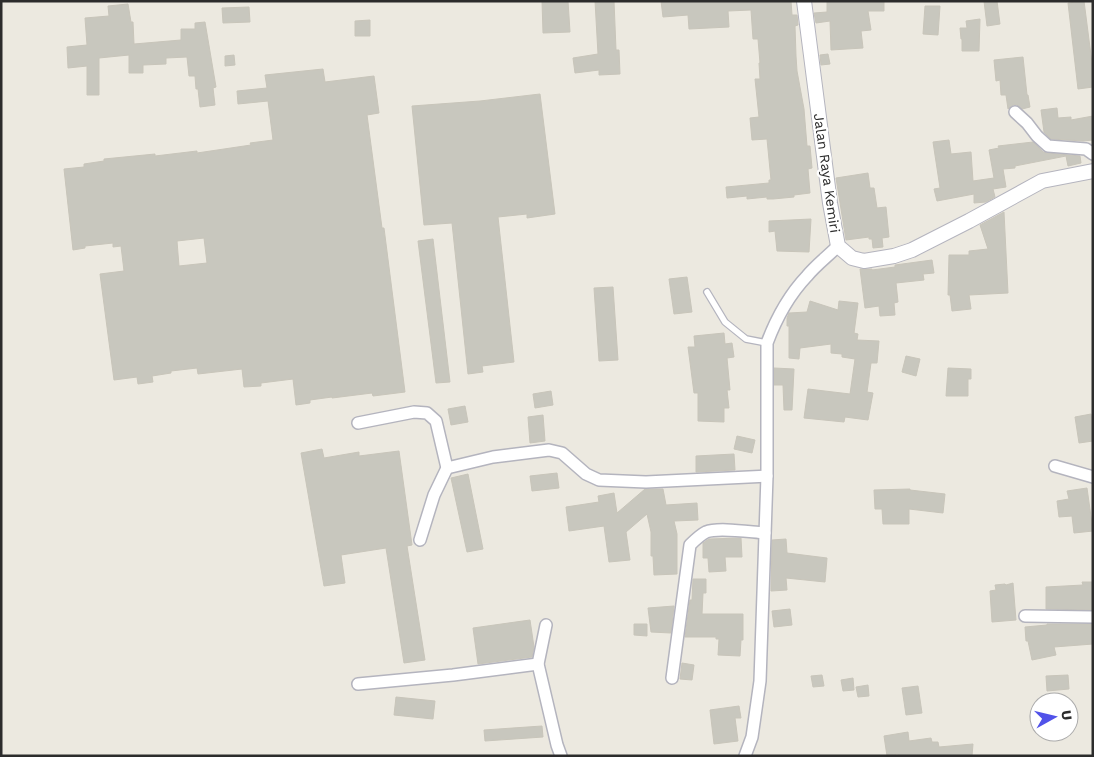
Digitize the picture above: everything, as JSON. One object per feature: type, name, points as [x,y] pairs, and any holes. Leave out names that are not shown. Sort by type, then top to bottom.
[{"type":"street","name":"Jalan Raya Kemiri","points":[[804,1],[830,203],[838,246],[852,258],[864,261],[894,256],[912,250],[1042,181],[1093,171]]},
{"type":"street","points":[[1015,112],[1048,146],[1086,149],[1093,154]]},
{"type":"street","points":[[745,756],[752,737],[760,681],[764,615],[767,343],[774,325],[806,276],[838,246]]},
{"type":"street","points":[[358,422],[414,412],[427,413],[436,421],[447,468],[434,495],[420,540]]},
{"type":"street","points":[[447,468],[492,457],[549,450],[562,453],[586,474],[598,480],[646,482],[767,476]]},
{"type":"street","points":[[1055,466],[1093,477]]},
{"type":"street","points":[[672,678],[690,544],[707,531],[764,533]]},
{"type":"street","points":[[1025,616],[1093,617]]},
{"type":"street","points":[[546,625],[538,664],[561,756]]},
{"type":"street","points":[[358,684],[453,675],[538,664]]},
{"type":"lane","points":[[707,292],[725,322],[746,339],[767,343]]},
{"type":"building","points":[[542,1],[568,1],[570,32],[543,33]]},
{"type":"building","points":[[595,1],[614,1],[616,50],[619,50],[620,74],[599,75],[599,70],[575,73],[573,58],[598,54]]},
{"type":"building","points":[[661,1],[791,1],[792,15],[797,15],[798,25],[795,26],[797,71],[804,109],[807,146],[810,146],[812,168],[808,169],[810,193],[773,199],[767,199],[767,197],[747,199],[747,196],[727,198],[726,187],[769,183],[769,180],[771,180],[767,139],[752,140],[750,118],[759,117],[755,79],[760,79],[760,63],[758,39],[753,39],[751,10],[728,11],[729,27],[689,29],[688,15],[663,17]]},
{"type":"building","points":[[827,1],[884,1],[884,11],[868,11],[871,30],[861,31],[863,48],[831,50],[830,21],[816,23],[814,13],[827,12]]},
{"type":"building","points":[[984,1],[997,1],[1000,24],[987,26]]},
{"type":"building","points":[[1084,1],[1093,71],[1093,87],[1078,89],[1068,3]]},
{"type":"building","points":[[128,4],[131,22],[133,22],[134,44],[181,40],[181,29],[195,29],[195,23],[205,22],[216,87],[213,88],[215,105],[200,107],[195,76],[189,76],[187,57],[166,58],[166,64],[143,65],[143,73],[129,73],[129,55],[99,58],[99,95],[87,95],[87,66],[68,68],[67,47],[87,45],[85,18],[109,16],[108,6]]},
{"type":"building","points":[[925,6],[940,6],[938,35],[923,34]]},
{"type":"building","points":[[249,7],[250,22],[223,23],[222,8]]},
{"type":"building","points":[[980,19],[979,51],[962,51],[960,28],[967,28],[966,21]]},
{"type":"building","points":[[370,20],[370,36],[355,36],[355,21]]},
{"type":"building","points":[[828,54],[830,64],[821,65],[820,55]]},
{"type":"building","points":[[234,55],[235,65],[225,66],[225,56]]},
{"type":"building","points":[[1023,57],[1030,107],[1022,109],[1017,105],[1013,105],[1008,109],[1006,95],[1001,95],[1000,80],[996,81],[994,60]]},
{"type":"building","points":[[323,69],[325,82],[374,76],[379,113],[367,115],[405,392],[373,396],[372,393],[332,397],[310,400],[310,403],[296,405],[293,379],[261,383],[261,386],[244,387],[242,369],[198,374],[197,368],[171,371],[171,373],[152,376],[153,382],[138,384],[137,377],[114,380],[100,274],[124,271],[121,246],[113,247],[113,243],[85,246],[85,248],[73,250],[64,169],[84,167],[84,164],[104,161],[104,159],[197,151],[197,153],[273,140],[268,101],[238,104],[237,91],[267,88],[265,75]],"holes":[[[204,238],[207,263],[179,266],[177,241]]]},
{"type":"building","points":[[540,94],[555,214],[527,218],[527,214],[498,217],[514,362],[482,366],[483,372],[468,374],[452,223],[424,225],[412,106]]},
{"type":"building","points":[[1057,108],[1058,118],[1071,117],[1071,120],[1093,116],[1093,140],[1051,139],[1044,132],[1041,110]]},
{"type":"building","points":[[949,140],[951,154],[971,152],[973,181],[994,178],[989,150],[999,148],[998,146],[1033,142],[1043,152],[1080,156],[1081,163],[1068,166],[1066,156],[1003,169],[1006,187],[993,189],[995,197],[986,202],[974,203],[974,194],[937,201],[934,189],[940,188],[933,142]]},
{"type":"building","points":[[868,173],[870,188],[874,188],[877,208],[886,207],[889,237],[882,238],[883,247],[873,248],[872,239],[869,239],[869,237],[846,240],[836,178]]},
{"type":"building","points":[[1004,212],[1008,293],[969,295],[971,309],[952,311],[950,295],[948,295],[949,255],[969,255],[969,251],[988,249],[980,225]]},
{"type":"building","points":[[811,219],[809,252],[777,251],[775,231],[769,232],[769,221]]},
{"type":"building","points":[[433,239],[450,382],[436,383],[418,241]]},
{"type":"building","points":[[932,260],[934,273],[923,274],[924,280],[896,283],[898,302],[894,303],[895,315],[880,316],[879,306],[865,308],[860,269],[872,270]]},
{"type":"building","points":[[687,277],[692,312],[674,314],[669,279]]},
{"type":"building","points":[[613,287],[618,360],[599,361],[594,288]]},
{"type":"building","points":[[810,301],[838,310],[839,301],[858,303],[854,333],[858,334],[857,340],[879,341],[877,363],[871,363],[867,392],[873,393],[868,420],[845,417],[844,422],[804,418],[808,389],[850,394],[855,359],[842,357],[842,354],[831,353],[831,344],[800,348],[799,359],[789,358],[789,326],[787,326],[787,318],[789,313],[807,312]]},
{"type":"building","points":[[724,333],[725,344],[732,343],[734,357],[727,358],[730,390],[727,390],[729,408],[724,408],[724,422],[698,421],[698,393],[694,393],[688,347],[695,347],[694,336]]},
{"type":"building","points":[[906,356],[920,359],[916,376],[902,372]]},
{"type":"building","points":[[774,368],[794,369],[792,410],[784,410],[783,385],[774,385]]},
{"type":"building","points":[[948,368],[971,369],[971,379],[968,379],[968,396],[946,396]]},
{"type":"building","points":[[551,391],[553,405],[535,408],[533,394]]},
{"type":"building","points":[[465,406],[468,422],[451,425],[448,409]]},
{"type":"building","points":[[1091,414],[1093,441],[1079,443],[1075,417]]},
{"type":"building","points":[[543,415],[545,441],[530,443],[528,417]]},
{"type":"building","points":[[737,436],[755,440],[752,453],[734,449]]},
{"type":"building","points":[[322,449],[324,458],[359,452],[359,456],[399,451],[412,545],[407,546],[425,660],[404,663],[386,548],[341,555],[345,583],[324,586],[301,453]]},
{"type":"building","points":[[734,454],[735,470],[696,472],[696,456]]},
{"type":"building","points":[[557,473],[559,488],[532,491],[530,476]]},
{"type":"building","points":[[468,474],[483,549],[467,552],[451,478]]},
{"type":"building","points":[[1087,488],[1093,531],[1074,533],[1072,516],[1059,517],[1057,501],[1069,499],[1067,491]]},
{"type":"building","points":[[645,489],[663,489],[666,505],[697,503],[698,520],[674,521],[677,534],[677,574],[654,575],[653,556],[651,556],[651,532],[647,514],[626,532],[630,560],[609,562],[604,526],[569,531],[566,507],[599,502],[598,496],[614,493],[617,513]]},
{"type":"building","points":[[910,489],[945,494],[943,513],[909,509],[909,524],[883,524],[882,509],[875,509],[874,490]]},
{"type":"building","points":[[741,538],[742,557],[725,557],[726,571],[709,572],[708,558],[703,558],[703,543],[709,539]]},
{"type":"building","points":[[786,539],[787,553],[827,558],[825,582],[786,578],[787,590],[771,591],[772,540]]},
{"type":"building","points":[[693,579],[706,579],[706,593],[703,593],[702,614],[743,614],[743,640],[741,640],[740,656],[718,655],[719,639],[716,639],[716,637],[685,637],[690,600],[692,600]]},
{"type":"building","points":[[1082,582],[1093,582],[1093,610],[1046,609],[1046,587],[1083,585]]},
{"type":"building","points":[[1013,583],[1016,620],[992,622],[990,591],[996,590],[995,585]]},
{"type":"building","points":[[674,606],[671,633],[651,632],[648,608]]},
{"type":"building","points":[[790,609],[792,625],[774,627],[772,611]]},
{"type":"building","points":[[530,620],[534,647],[532,657],[478,664],[473,628]]},
{"type":"building","points":[[634,624],[647,624],[647,636],[634,635]]},
{"type":"building","points":[[1047,624],[1093,624],[1093,644],[1054,647],[1056,655],[1032,660],[1028,641],[1026,641],[1025,627]]},
{"type":"building","points":[[682,663],[694,665],[692,680],[680,679]]},
{"type":"building","points":[[822,675],[824,686],[813,687],[811,676]]},
{"type":"building","points":[[1068,675],[1069,689],[1047,691],[1046,676]]},
{"type":"building","points":[[853,678],[854,690],[843,691],[841,680]]},
{"type":"building","points":[[868,685],[869,696],[858,697],[856,687]]},
{"type":"building","points":[[918,686],[922,713],[906,715],[902,688]]},
{"type":"building","points":[[396,697],[435,701],[433,719],[394,715]]},
{"type":"building","points":[[739,706],[741,718],[735,718],[738,741],[714,744],[710,710]]},
{"type":"building","points":[[542,726],[543,737],[485,741],[484,730]]},
{"type":"building","points":[[908,732],[909,741],[931,738],[932,742],[938,742],[939,747],[973,744],[972,756],[898,756],[898,754],[887,756],[884,736]]}]
